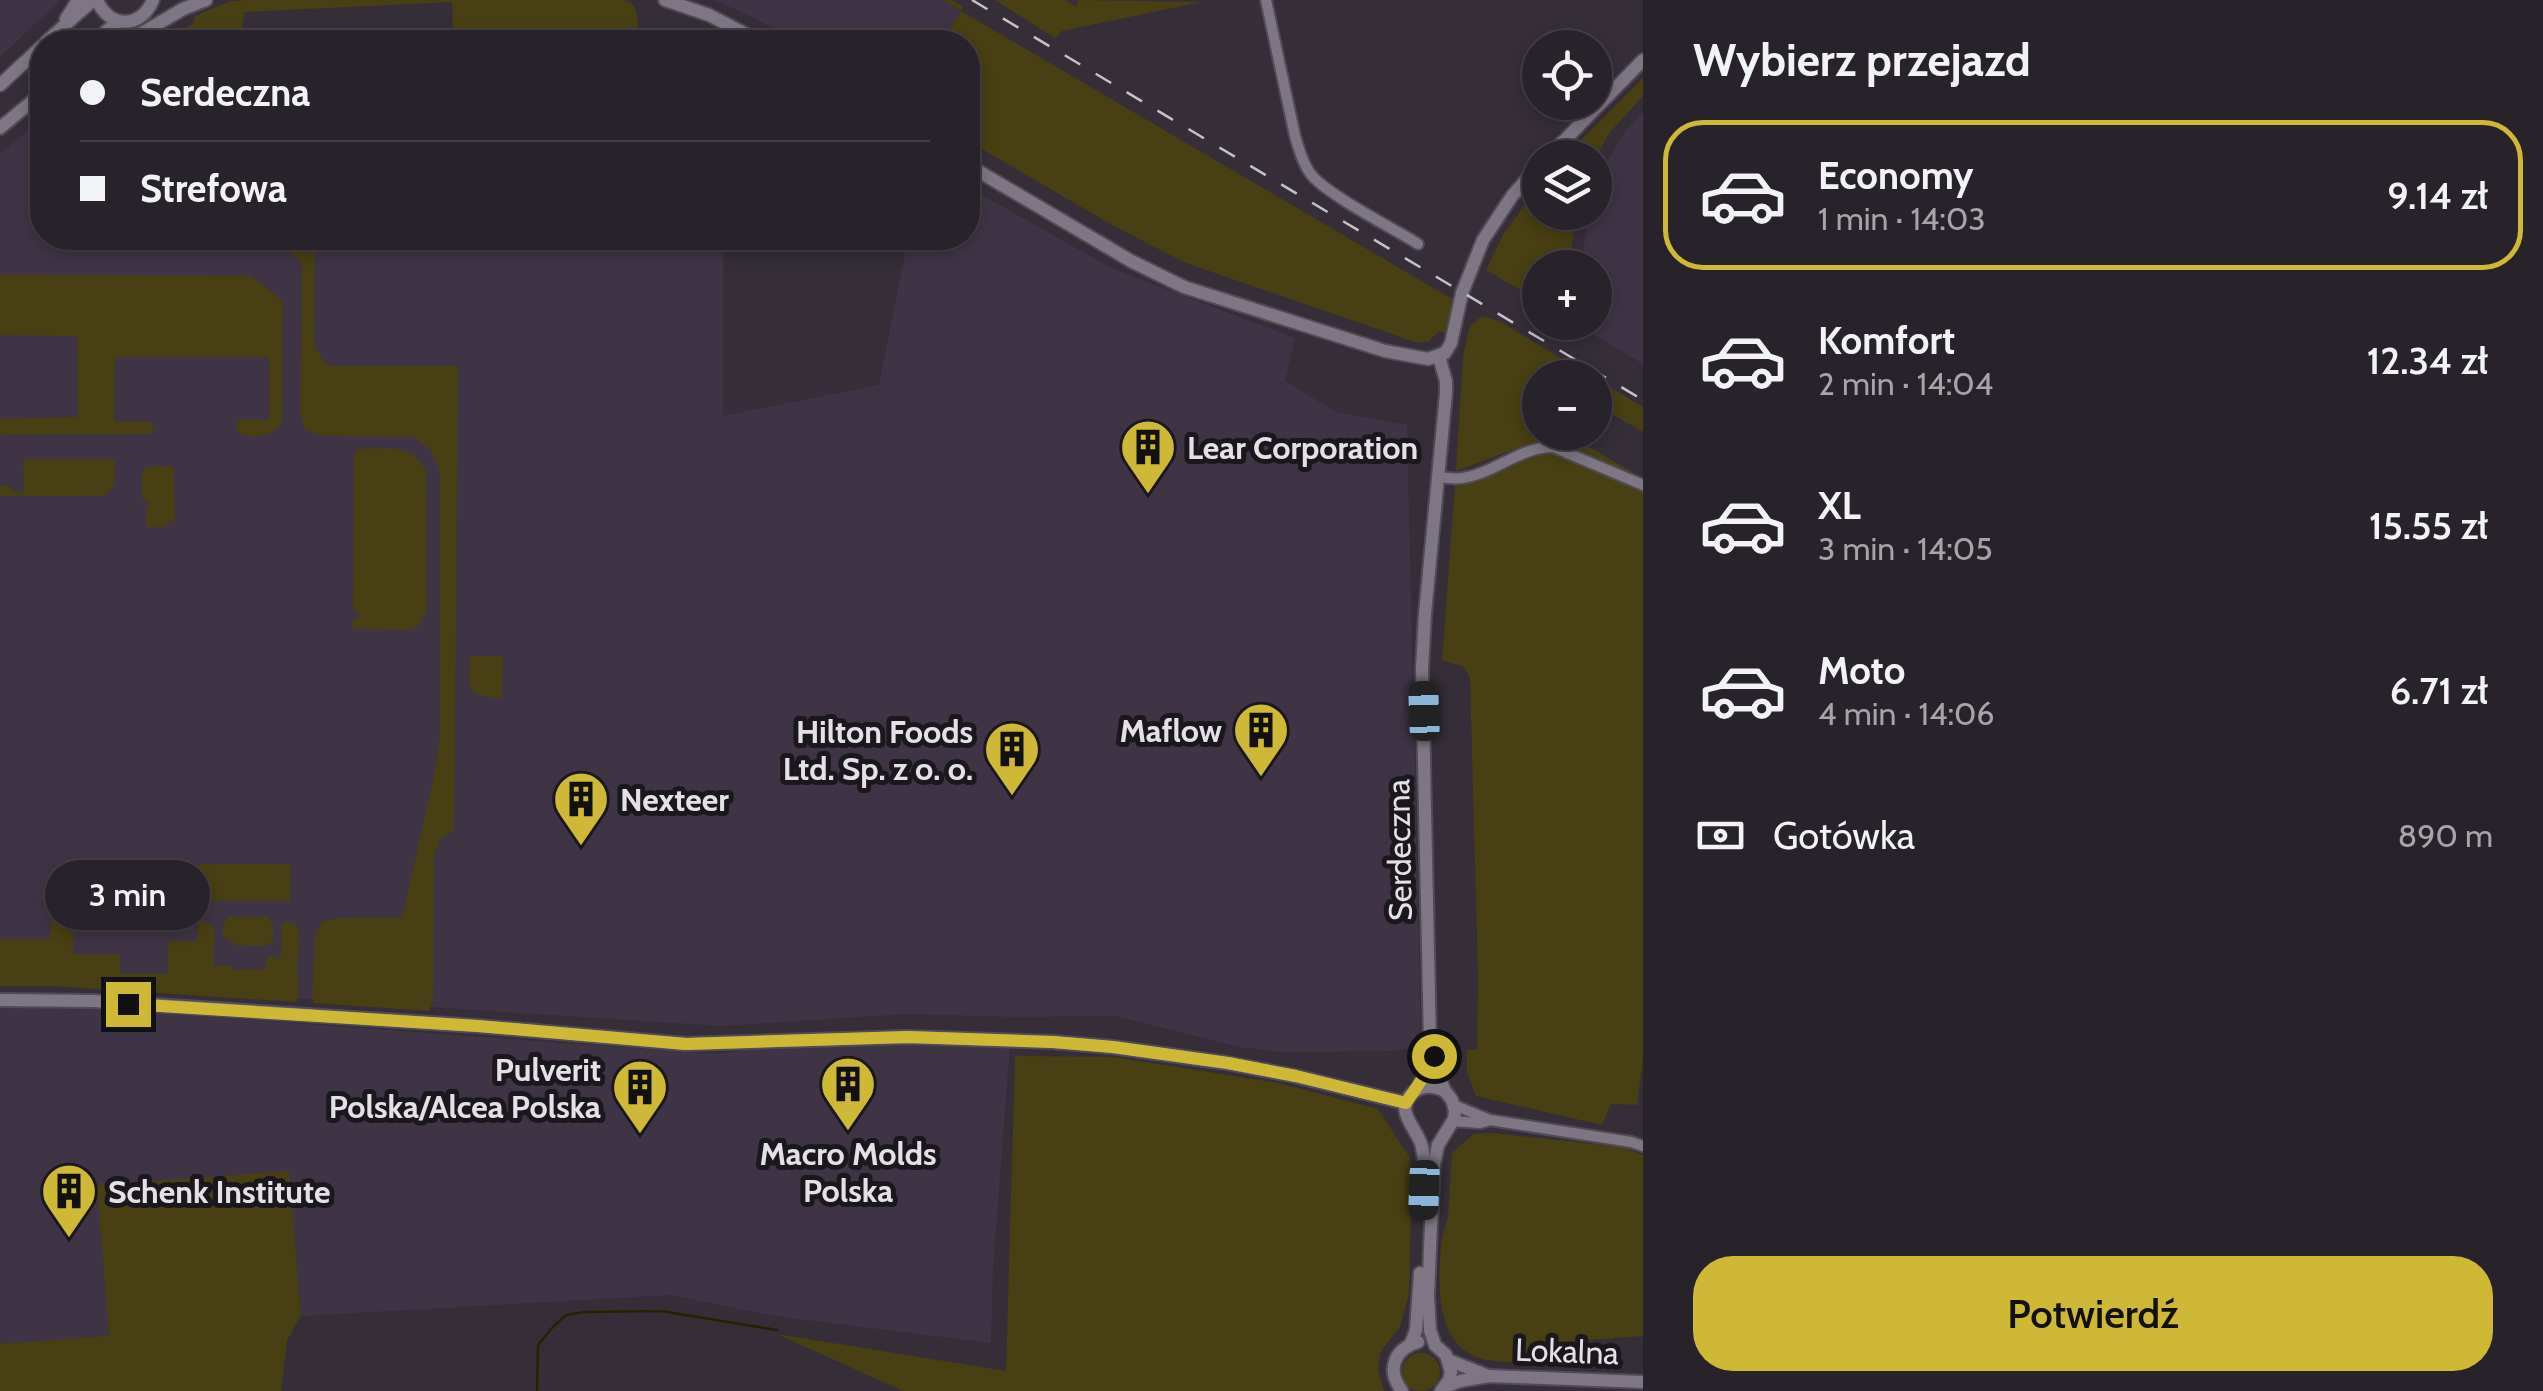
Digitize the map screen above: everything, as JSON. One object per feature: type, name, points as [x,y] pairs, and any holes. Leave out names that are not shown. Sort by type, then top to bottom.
[{"type":"street","points":[[59,30],[78,0]]},
{"type":"street","points":[[59,30],[95,0],[106,15],[126,22],[142,17],[154,0]]},
{"type":"street","points":[[147,30],[206,0]]},
{"type":"street","points":[[665,0],[737,30]]},
{"type":"street","points":[[1266,0],[1298,146],[1312,176],[1418,244]]},
{"type":"street","points":[[108,30],[118,21]]},
{"type":"street","points":[[0,85],[30,57]]},
{"type":"street","points":[[1565,140],[1643,60]]},
{"type":"street","points":[[0,128],[30,105]]},
{"type":"street","points":[[980,172],[1131,262],[1184,288],[1385,351],[1428,360],[1439,357]]},
{"type":"street","name":"Serdeczna","points":[[1417,1090],[1430,1043],[1422,654],[1446,381],[1439,357],[1451,344],[1462,293],[1483,240],[1522,185]]},
{"type":"street","points":[[1439,477],[1460,479],[1480,474],[1538,447],[1553,446],[1643,485]]},
{"type":"street","points":[[0,1000],[80,1000],[686,1044],[908,1037],[1053,1042],[1241,1065],[1406,1103]]},
{"type":"street","name":"Serdeczna","points":[[1430,1043],[1445,1091]]},
{"type":"street","points":[[1490,1120],[1448,1126],[1431,1136],[1412,1128],[1406,1116],[1406,1103],[1417,1090],[1428,1086],[1445,1091],[1454,1105],[1490,1120],[1643,1146]]},
{"type":"street","points":[[1435,1345],[1428,1308],[1434,1164],[1454,1105]]},
{"type":"street","points":[[1411,1344],[1419,1301],[1424,1190],[1422,1146],[1417,1132]]},
{"type":"street","points":[[1402,1391],[1396,1384],[1393,1368],[1398,1353],[1419,1342],[1435,1345],[1448,1360],[1450,1372],[1443,1389]]},
{"type":"street","name":"Lokalna","points":[[1448,1360],[1488,1376]]},
{"type":"street","name":"Lokalna","points":[[1443,1389],[1488,1376],[1643,1382]]},
{"type":"shaded area","points":[[0,0],[60,0],[0,57]]},
{"type":"shaded area","points":[[623,0],[636,11],[638,30],[453,30],[452,2],[244,12],[242,30],[183,30],[193,23],[195,16],[228,2]]},
{"type":"shaded area","points":[[714,0],[942,0],[961,11],[950,30],[775,30]]},
{"type":"shaded area","points":[[942,0],[963,6],[961,11]]},
{"type":"shaded area","points":[[995,0],[1066,0],[1077,7],[1077,0],[1201,2],[1062,31],[1055,38]]},
{"type":"shaded area","points":[[961,11],[1454,300],[1446,333],[1439,331],[1428,342],[1418,343],[1186,263],[980,148],[980,30],[950,30]]},
{"type":"shaded area","points":[[1643,78],[1643,96],[1606,140],[1581,140],[1601,120],[1612,120],[1612,109]]},
{"type":"shaded area","points":[[1643,112],[1643,364],[1603,340],[1612,340],[1612,250],[1583,250],[1587,230],[1612,230],[1612,154]]},
{"type":"shaded area","points":[[30,129],[30,250],[723,250],[723,416],[879,385],[906,250],[980,250],[980,194],[1113,269],[1295,338],[1285,381],[1336,412],[1407,425],[1421,1043],[1398,1051],[1281,1052],[1239,1047],[1115,1016],[908,1014],[721,1026],[0,978],[0,154]]},
{"type":"shaded area","points":[[1522,208],[1522,230],[1574,230],[1571,250],[1522,250],[1522,291],[1486,270]]},
{"type":"shaded area","points":[[282,250],[315,250],[314,345],[324,362],[332,366],[458,366],[454,827],[439,840],[434,853],[433,1000],[429,1011],[314,1003],[312,997],[315,935],[323,921],[402,918],[440,733],[440,471],[431,450],[414,437],[318,435],[304,428],[300,411],[302,265]]},
{"type":"shaded area","points":[[0,275],[250,276],[283,303],[282,424],[272,432],[256,436],[239,434],[236,429],[240,420],[269,420],[269,357],[115,357],[114,421],[151,422],[151,434],[0,435],[0,419],[78,417],[77,336],[0,335]]},
{"type":"shaded area","points":[[1482,316],[1499,321],[1522,335],[1522,340],[1531,340],[1564,360],[1522,360],[1522,446],[1456,471],[1463,356],[1470,326]]},
{"type":"shaded area","points":[[1612,388],[1643,407],[1643,432],[1612,414]]},
{"type":"shaded area","points":[[361,449],[406,451],[426,471],[427,610],[418,626],[409,630],[353,629],[353,619],[359,618],[359,611],[353,611],[354,458]]},
{"type":"shaded area","points":[[1536,450],[1594,450],[1643,478],[1643,1058],[1637,1105],[1611,1104],[1602,1125],[1476,1096],[1467,1072],[1467,1050],[1477,1050],[1478,975],[1470,678],[1464,667],[1442,660],[1455,485],[1477,481],[1542,452]]},
{"type":"shaded area","points":[[23,459],[115,459],[115,480],[102,496],[0,496],[0,486],[24,492]]},
{"type":"shaded area","points":[[173,466],[175,521],[168,521],[167,527],[146,527],[150,502],[142,498],[142,472],[147,467]]},
{"type":"shaded area","points":[[503,656],[502,698],[482,696],[472,690],[469,658]]},
{"type":"shaded area","points":[[198,864],[291,864],[290,901],[211,901],[199,891]]},
{"type":"shaded area","points":[[229,917],[267,917],[273,924],[273,941],[265,946],[234,945],[223,936],[223,925]]},
{"type":"shaded area","points":[[51,919],[98,919],[107,924],[73,924],[73,954],[120,954],[120,973],[168,974],[168,941],[197,941],[198,921],[214,927],[214,966],[232,966],[233,970],[266,969],[267,957],[281,957],[281,925],[287,921],[299,932],[298,1000],[0,986],[0,939],[50,939]]},
{"type":"shaded area","points":[[0,1008],[106,1009],[712,1054],[815,1043],[1010,1045],[991,1343],[775,1316],[671,1295],[301,1316],[288,1171],[109,1337],[0,1344]]},
{"type":"shaded area","points":[[1015,1056],[1113,1057],[1278,1083],[1378,1109],[1410,1158],[1412,1176],[1409,1294],[1400,1327],[1381,1351],[1378,1369],[1384,1391],[903,1391],[777,1334],[1006,1371]]},
{"type":"shaded area","points":[[1474,1134],[1622,1147],[1643,1155],[1643,1336],[1533,1344],[1531,1363],[1484,1359],[1458,1345],[1444,1318],[1440,1285],[1452,1153]]},
{"type":"shaded area","points":[[289,1171],[301,1316],[287,1340],[281,1391],[0,1391],[0,1344],[109,1336],[97,1185]]},
{"type":"shaded area","points":[[1421,1353],[1435,1358],[1440,1372],[1435,1386],[1421,1391],[1407,1386],[1402,1372],[1407,1358]]},
{"type":"waterway","points":[[537,1391],[538,1345],[566,1315],[661,1311],[777,1330]]},
{"type":"railway","points":[[972,0],[1643,400]]},
{"type":"place","name":"Lear Corporation","points":[[1148,496]]},
{"type":"place","name":"Maflow","points":[[1261,779]]},
{"type":"place","name":"Hilton Foods Ltd. Sp. z o. o.","points":[[1012,798]]},
{"type":"place","name":"Nexteer","points":[[581,848]]},
{"type":"place","name":"Macro Molds Polska","points":[[848,1133]]},
{"type":"place","name":"Pulverit Polska/Alcea Polska","points":[[640,1136]]},
{"type":"place","name":"Schenk Institute","points":[[69,1240]]},
{"type":"route","points":[[128,1004],[478,1026],[656,1043],[711,1045],[908,1037],[1053,1042],[1228,1063],[1406,1103],[1422,1079],[1430,1043],[1434,1056]]}]
